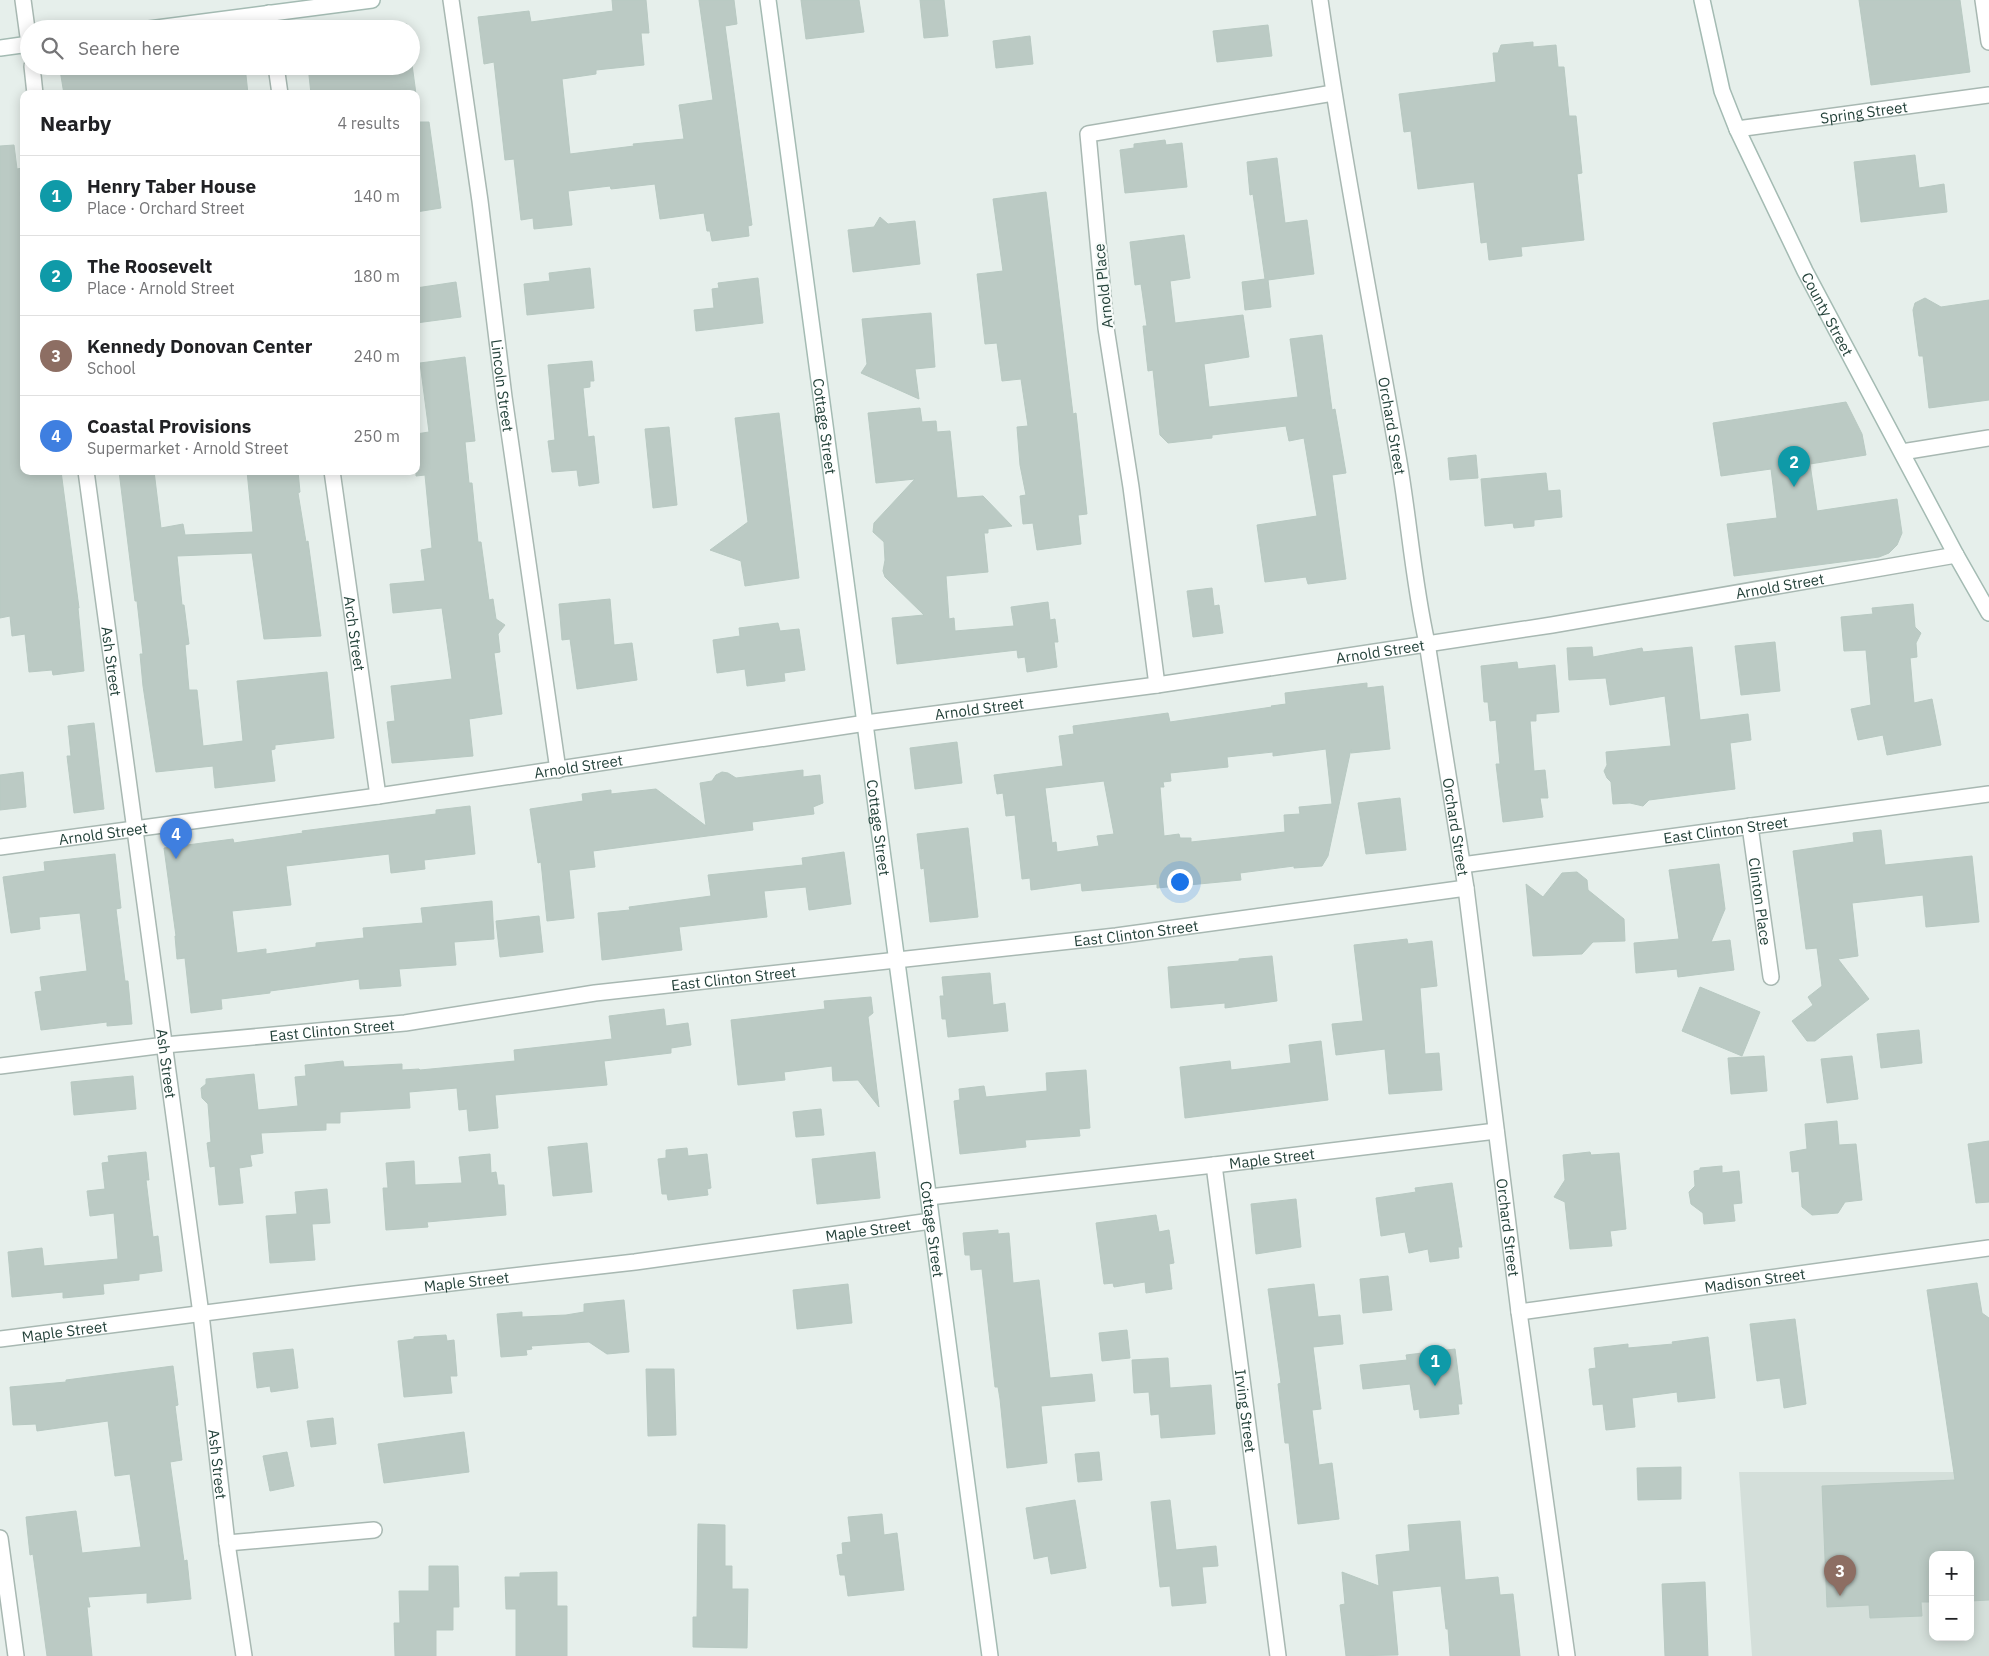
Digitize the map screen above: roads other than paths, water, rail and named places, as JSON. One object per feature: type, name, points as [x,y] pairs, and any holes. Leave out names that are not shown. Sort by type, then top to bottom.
[{"type":"street","points":[[23,0],[26,20]]},
{"type":"street","points":[[221,20],[372,0]]},
{"type":"street","name":"Lincoln Street","points":[[451,0],[480,201],[504,397],[558,770]]},
{"type":"street","name":"Cottage Street","points":[[768,0],[990,1656]]},
{"type":"street","name":"Orchard Street","points":[[1320,0],[1333,92],[1399,459],[1418,605],[1427,643],[1448,787],[1466,888],[1519,1312],[1567,1656]]},
{"type":"street","name":"County Street","points":[[1702,0],[1722,91],[1737,128],[1805,271],[1956,555],[1989,613]]},
{"type":"street","points":[[1983,0],[1989,42]]},
{"type":"street","points":[[269,14],[270,20]]},
{"type":"street","points":[[0,48],[20,45]]},
{"type":"street","points":[[33,75],[35,90]]},
{"type":"street","points":[[277,75],[279,90]]},
{"type":"street","name":"Arnold Place","points":[[1157,685],[1131,487],[1106,328],[1088,134],[1333,92]]},
{"type":"street","name":"Spring Street","points":[[1737,128],[1989,95]]},
{"type":"street","points":[[1902,452],[1989,438]]},
{"type":"street","name":"Ash Street","points":[[87,475],[201,1314],[228,1544],[244,1656]]},
{"type":"street","name":"Arch Street","points":[[333,475],[378,796]]},
{"type":"street","name":"Arnold Street","points":[[0,847],[378,796],[866,723],[1157,685],[1552,625],[1956,555]]},
{"type":"street","name":"East Clinton Street","points":[[1462,865],[1989,794]]},
{"type":"street","name":"Clinton Place","points":[[1750,826],[1771,977]]},
{"type":"street","name":"East Clinton Street","points":[[0,1066],[165,1045],[406,1023],[596,994],[1116,936],[1466,888]]},
{"type":"street","name":"Maple Street","points":[[929,1196],[1214,1165],[1496,1131]]},
{"type":"street","name":"Irving Street","points":[[1214,1165],[1278,1656]]},
{"type":"street","name":"Maple Street","points":[[0,1339],[635,1262],[931,1221]]},
{"type":"street","name":"Madison Street","points":[[1519,1312],[1989,1248]]},
{"type":"street","points":[[228,1544],[374,1530]]},
{"type":"street","points":[[0,1538],[16,1656]]},
{"type":"place","name":"The Roosevelt","points":[[1794,487]]},
{"type":"place","name":"Coastal Provisions","points":[[176,859]]},
{"type":"place","name":"Henry Taber House","points":[[1435,1386]]},
{"type":"place","name":"Kennedy Donovan Center","points":[[1840,1596]]}]
